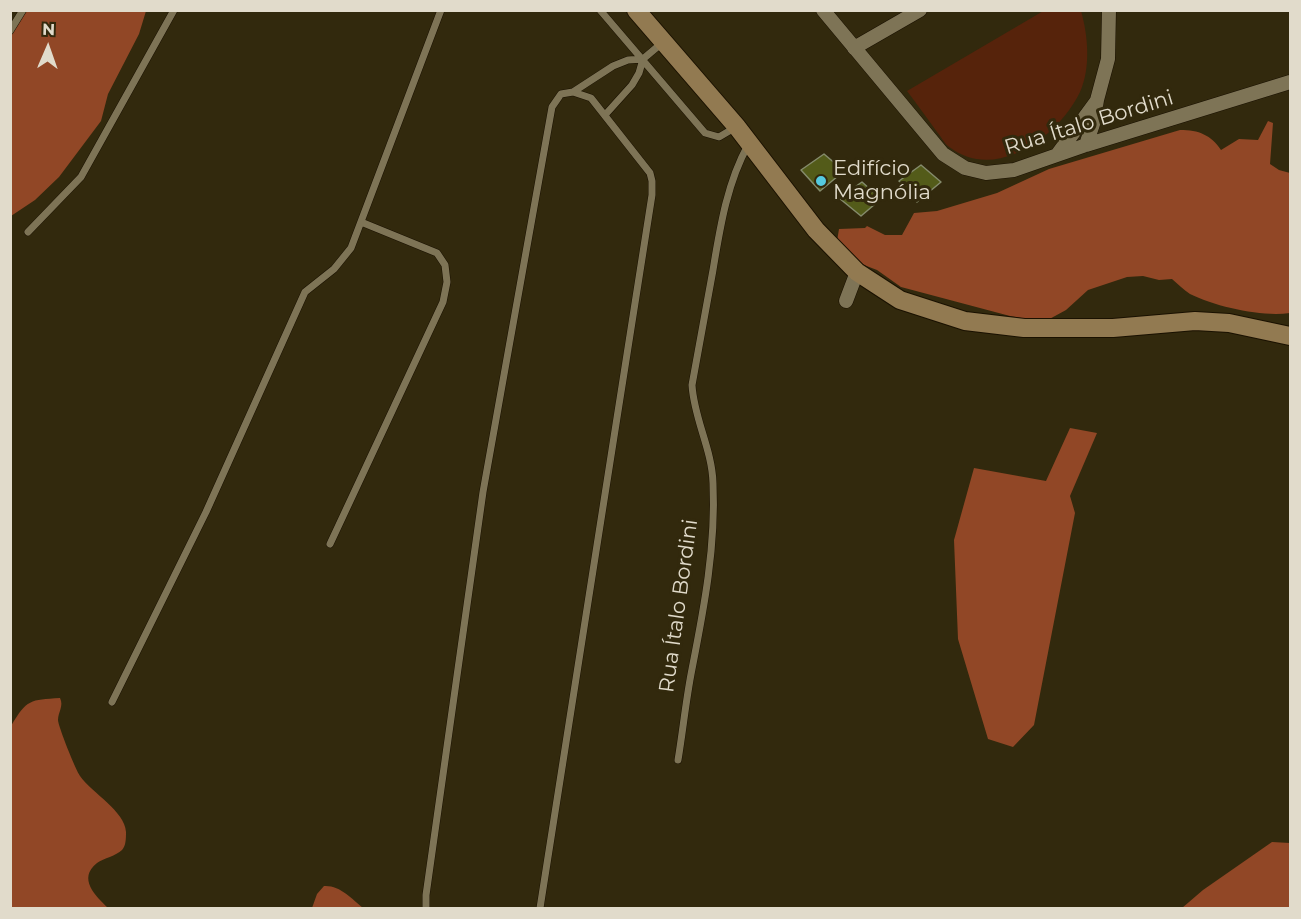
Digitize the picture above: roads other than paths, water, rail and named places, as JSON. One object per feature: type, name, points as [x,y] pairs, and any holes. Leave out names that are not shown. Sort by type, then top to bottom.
[{"type":"street","points":[[636,10],[736,127],[816,230],[857,272],[900,300],[965,321],[1024,328],[1113,328],[1195,321],[1251,327],[1290,336]]},
{"type":"street","name":"Rua Ítalo Bordini","points":[[823,10],[943,154],[965,168],[986,173],[1014,170],[1086,145],[1290,82]]},
{"type":"street","points":[[854,48],[920,10]]},
{"type":"street","points":[[1086,145],[1108,59],[1110,10]]},
{"type":"street","points":[[1057,155],[1097,100]]},
{"type":"street","points":[[1094,117],[1124,134]]},
{"type":"street","points":[[846,301],[857,272]]},
{"type":"lane","points":[[10,31],[23,10]]},
{"type":"lane","points":[[28,232],[81,177],[174,10]]},
{"type":"lane","points":[[112,702],[206,512],[305,292],[334,269],[351,248],[441,10]]},
{"type":"lane","points":[[600,10],[705,133],[719,137],[736,127]]},
{"type":"lane","points":[[426,909],[426,895],[483,492],[552,107],[561,94],[573,92],[613,66],[628,60],[642,59],[663,42]]},
{"type":"lane","points":[[605,115],[632,85],[639,73],[642,59]]},
{"type":"lane","points":[[540,909],[652,195],[650,173],[591,98],[573,92]]},
{"type":"lane","name":"Rua Ítalo Bordini","points":[[678,760],[703,615],[712,539],[712,467],[693,398],[692,385],[718,241],[731,187],[739,162],[749,143]]},
{"type":"lane","points":[[330,544],[443,302],[447,282],[446,265],[437,253],[361,222]]},
{"type":"place","name":"Edifício Magnólia","points":[[821,181]]}]
